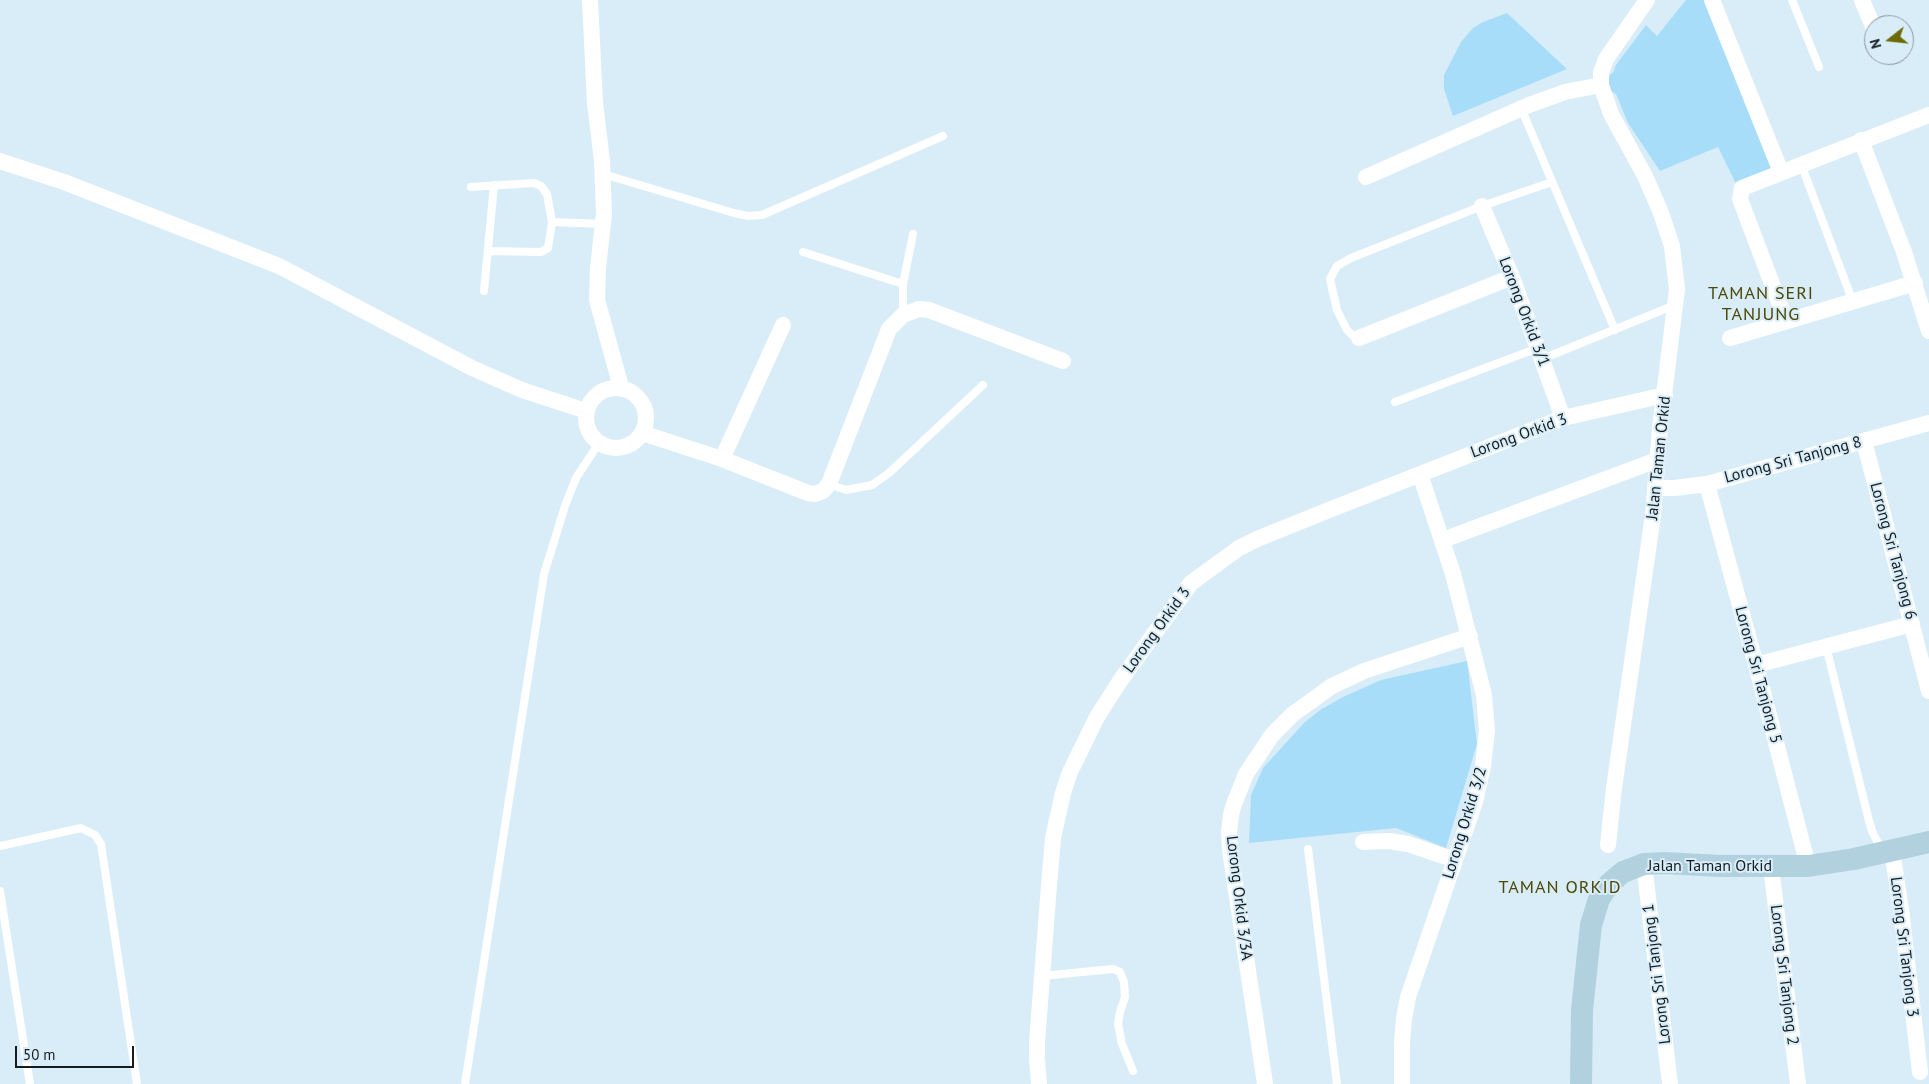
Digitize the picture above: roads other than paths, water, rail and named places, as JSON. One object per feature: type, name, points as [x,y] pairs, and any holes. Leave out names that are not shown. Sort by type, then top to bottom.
[{"type":"main road","name":"Jalan Taman Orkid","points":[[1581,1084],[1582,1010],[1591,926],[1599,898],[1609,884],[1623,872],[1644,864],[1665,862],[1771,867],[1808,866],[1888,852],[1929,842]]},
{"type":"street","points":[[590,0],[595,103],[603,174],[603,224],[598,268],[597,300],[621,387]]},
{"type":"street","points":[[1366,177],[1521,108],[1565,92],[1601,85],[1601,73],[1606,59],[1647,0]]},
{"type":"street","points":[[1712,0],[1781,172]]},
{"type":"street","points":[[1862,0],[1868,15]]},
{"type":"street","name":"Jalan Taman Orkid","points":[[1601,85],[1611,114],[1645,176],[1667,229],[1677,277],[1657,460],[1656,488],[1608,844]]},
{"type":"street","points":[[1786,321],[1740,199],[1742,188],[1929,115]]},
{"type":"street","points":[[1861,140],[1891,215],[1915,283],[1929,331]]},
{"type":"street","points":[[0,161],[64,182],[279,266],[472,368],[522,390],[586,411]]},
{"type":"street","name":"Lorong Orkid 3/1","points":[[1482,206],[1512,278],[1563,418]]},
{"type":"street","points":[[1359,338],[1512,278]]},
{"type":"street","points":[[1730,338],[1915,283]]},
{"type":"street","points":[[642,433],[722,459],[808,493],[815,494],[823,491],[829,484],[889,329],[903,315],[919,309],[930,310],[1063,361]]},
{"type":"street","points":[[722,459],[783,325]]},
{"type":"street","points":[[621,387],[630,390],[638,396],[646,414],[646,424],[636,441],[618,448],[608,447],[599,443],[587,428],[586,411],[591,400],[599,392],[609,388],[621,387]]},
{"type":"street","name":"Lorong Orkid 3","points":[[1040,1084],[1036,1059],[1053,838],[1070,772],[1096,717],[1182,594],[1200,576],[1245,545],[1563,418],[1665,395]]},
{"type":"street","name":"Lorong Sri Tanjong 8","points":[[1656,488],[1707,484],[1929,423]]},
{"type":"street","name":"Lorong Sri Tanjong 6","points":[[1864,441],[1929,691]]},
{"type":"street","points":[[1443,540],[1657,460]]},
{"type":"street","name":"Lorong Orkid 3/2","points":[[1402,1084],[1402,1042],[1408,997],[1475,802],[1486,748],[1487,714],[1470,636],[1443,540],[1420,474]]},
{"type":"street","name":"Lorong Sri Tanjong 5","points":[[1707,484],[1808,866]]},
{"type":"street","points":[[1756,665],[1912,624]]},
{"type":"street","name":"Lorong Orkid 3/3A","points":[[1265,1084],[1230,850],[1229,831],[1231,816],[1246,774],[1272,735],[1293,714],[1332,686],[1364,671],[1470,636]]},
{"type":"street","points":[[1363,842],[1389,841],[1408,844],[1455,860]]},
{"type":"street","name":"Lorong Sri Tanjong 3","points":[[1888,852],[1901,910],[1920,1072]]},
{"type":"street","name":"Lorong Sri Tanjong 1","points":[[1644,864],[1670,1084]]},
{"type":"street","name":"Lorong Sri Tanjong 2","points":[[1771,867],[1798,1084]]},
{"type":"lane","points":[[1792,0],[1818,67]]},
{"type":"lane","points":[[1521,108],[1615,330]]},
{"type":"lane","points":[[603,174],[734,213],[748,216],[762,215],[943,136]]},
{"type":"lane","points":[[1801,164],[1853,302]]},
{"type":"lane","points":[[1359,338],[1347,330],[1337,310],[1330,279],[1337,266],[1351,258],[1482,206],[1552,182]]},
{"type":"lane","points":[[471,187],[534,183],[541,186],[547,194],[552,222],[548,248],[541,252],[488,251]]},
{"type":"lane","points":[[484,290],[494,185]]},
{"type":"lane","points":[[552,222],[603,224]]},
{"type":"lane","points":[[903,315],[903,284],[913,234]]},
{"type":"lane","points":[[803,252],[903,284]]},
{"type":"lane","points":[[1395,402],[1615,330],[1675,305]]},
{"type":"lane","points":[[829,484],[846,490],[872,485],[889,474],[983,386]]},
{"type":"lane","points":[[465,1084],[544,574],[550,551],[576,478],[599,443]]},
{"type":"lane","points":[[1826,646],[1872,831],[1888,852]]},
{"type":"lane","points":[[0,846],[81,828],[94,835],[101,844],[138,1084]]},
{"type":"lane","points":[[1308,848],[1337,1084]]},
{"type":"lane","points":[[0,891],[30,1084]]},
{"type":"lane","points":[[1042,976],[1113,969],[1120,972],[1124,982],[1125,997],[1118,1024],[1122,1044],[1133,1071]]},
{"type":"district","name":"TAMAN SERI TANJUNG","points":[[1761,304]]},
{"type":"district","name":"TAMAN ORKID","points":[[1560,888]]}]
